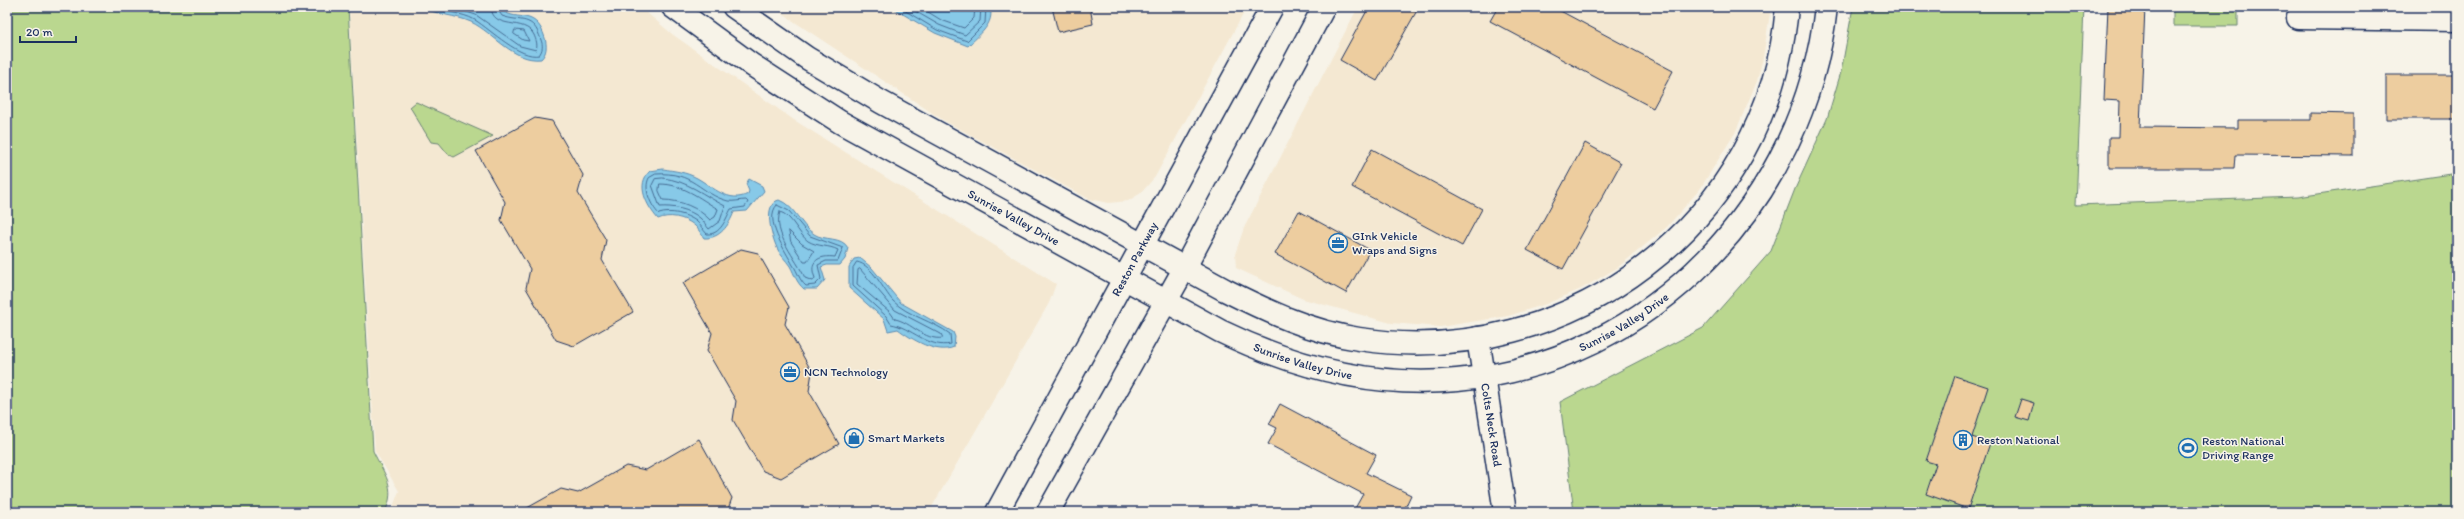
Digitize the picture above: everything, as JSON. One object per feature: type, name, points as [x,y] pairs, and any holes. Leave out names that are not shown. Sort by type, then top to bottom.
[{"type":"main road","name":"Sunrise Valley Drive","points":[[673,7],[752,65],[840,122],[1165,302],[1264,352],[1312,368],[1392,381],[1455,381],[1484,377],[1553,358],[1617,328],[1674,290],[1716,252],[1751,209],[1785,151],[1802,110],[1816,67],[1826,7]]},
{"type":"main road","points":[[734,7],[836,76],[1184,269],[1273,313],[1342,336],[1401,343],[1478,338],[1536,324],[1598,298],[1652,260],[1688,228],[1722,186],[1741,155],[1756,126],[1776,72],[1782,48],[1786,7]]},
{"type":"main road","name":"Reston Parkway","points":[[997,512],[1272,7]]},
{"type":"main road","points":[[1048,512],[1184,269],[1324,7]]},
{"type":"main road","points":[[2298,18],[2457,20]]},
{"type":"main road","name":"Colts Neck Road","points":[[1478,338],[1506,512]]},
{"type":"shaded area","points":[[349,7],[640,7],[672,34],[794,120],[1056,284],[1049,303],[929,512],[391,512],[399,491],[375,451]]},
{"type":"shaded area","points":[[772,7],[1247,7],[1155,177],[1141,193],[1128,201],[1109,203],[1089,199],[943,120]]},
{"type":"shaded area","points":[[1358,7],[1771,7],[1763,58],[1757,81],[1735,133],[1700,189],[1667,227],[1617,268],[1581,289],[1546,304],[1508,316],[1440,327],[1391,323],[1303,299],[1236,268],[1235,254],[1244,228]]},
{"type":"green space","points":[[7,7],[348,7],[373,451],[388,481],[390,495],[385,512],[7,512]]},
{"type":"green space","points":[[1853,7],[2084,7],[2076,205],[2298,197],[2457,173],[2457,512],[1574,512],[1560,402],[1703,328],[1771,251],[1795,189],[1827,119],[1841,72]]},
{"type":"green space","points":[[2173,7],[2238,7],[2238,26],[2173,26]]},
{"type":"green space","points":[[416,102],[493,136],[454,157],[448,154],[439,143],[431,142],[410,107]]},
{"type":"water","points":[[421,7],[499,7],[511,15],[530,18],[541,28],[545,38],[545,52],[541,59],[531,59],[521,56],[504,46],[471,22],[433,12]]},
{"type":"water","points":[[891,7],[990,7],[991,13],[985,29],[968,46],[935,33]]},
{"type":"water","points":[[663,169],[693,176],[715,190],[728,196],[741,197],[748,194],[749,191],[746,184],[749,179],[762,186],[764,191],[747,211],[734,212],[727,226],[719,234],[710,238],[704,238],[697,228],[690,222],[676,217],[662,217],[658,219],[650,208],[644,195],[643,183],[650,171]]},
{"type":"water","points":[[779,200],[785,203],[814,234],[842,242],[848,248],[845,259],[840,265],[827,265],[821,267],[825,280],[817,289],[804,289],[801,286],[790,266],[777,248],[771,229],[770,214],[774,203]]},
{"type":"water","points":[[860,258],[872,268],[901,303],[953,332],[955,337],[954,347],[940,349],[924,345],[898,329],[888,331],[884,319],[849,288],[849,267],[854,259]]},
{"type":"building","points":[[1052,7],[1090,7],[1093,24],[1058,32]]},
{"type":"building","points":[[1369,7],[1419,7],[1377,81],[1340,60]]},
{"type":"building","points":[[1498,7],[1553,7],[1673,71],[1653,108],[1490,21]]},
{"type":"building","points":[[2108,7],[2145,7],[2140,127],[2238,128],[2238,120],[2311,120],[2311,113],[2353,114],[2353,156],[2235,155],[2234,168],[2109,168],[2109,137],[2119,137],[2120,101],[2104,100]]},
{"type":"building","points":[[2386,75],[2457,75],[2457,119],[2386,119]]},
{"type":"building","points":[[535,118],[552,121],[583,175],[578,193],[606,240],[602,260],[633,312],[574,346],[556,340],[526,288],[530,269],[501,220],[505,202],[476,151]]},
{"type":"building","points":[[1585,143],[1621,163],[1563,269],[1527,250]]},
{"type":"building","points":[[1372,149],[1482,209],[1462,246],[1352,187]]},
{"type":"building","points":[[1299,211],[1370,250],[1346,293],[1275,254]]},
{"type":"building","points":[[741,249],[758,253],[789,307],[785,324],[812,372],[809,391],[839,444],[781,478],[763,471],[733,420],[736,401],[707,351],[712,333],[683,283]]},
{"type":"building","name":"Reston National","points":[[1955,376],[1988,387],[1972,437],[1990,443],[1968,509],[1926,494],[1936,464],[1926,461]]},
{"type":"building","points":[[2021,399],[2034,403],[2029,421],[2015,417]]},
{"type":"building","points":[[1280,404],[1376,455],[1366,473],[1411,495],[1403,512],[1353,512],[1363,494],[1268,444],[1277,428],[1269,424]]},
{"type":"building","points":[[699,439],[732,498],[727,512],[520,512],[561,489],[578,493],[626,466],[646,470]]},
{"type":"place","name":"GInk Vehicle Wraps and Signs","points":[[1338,243]]},
{"type":"place","name":"NCN Technology","points":[[790,372]]},
{"type":"place","name":"Smart Markets","points":[[854,438]]},
{"type":"place","name":"Reston National","points":[[1963,440]]},
{"type":"place","name":"Reston National Driving Range","points":[[2188,448]]}]
